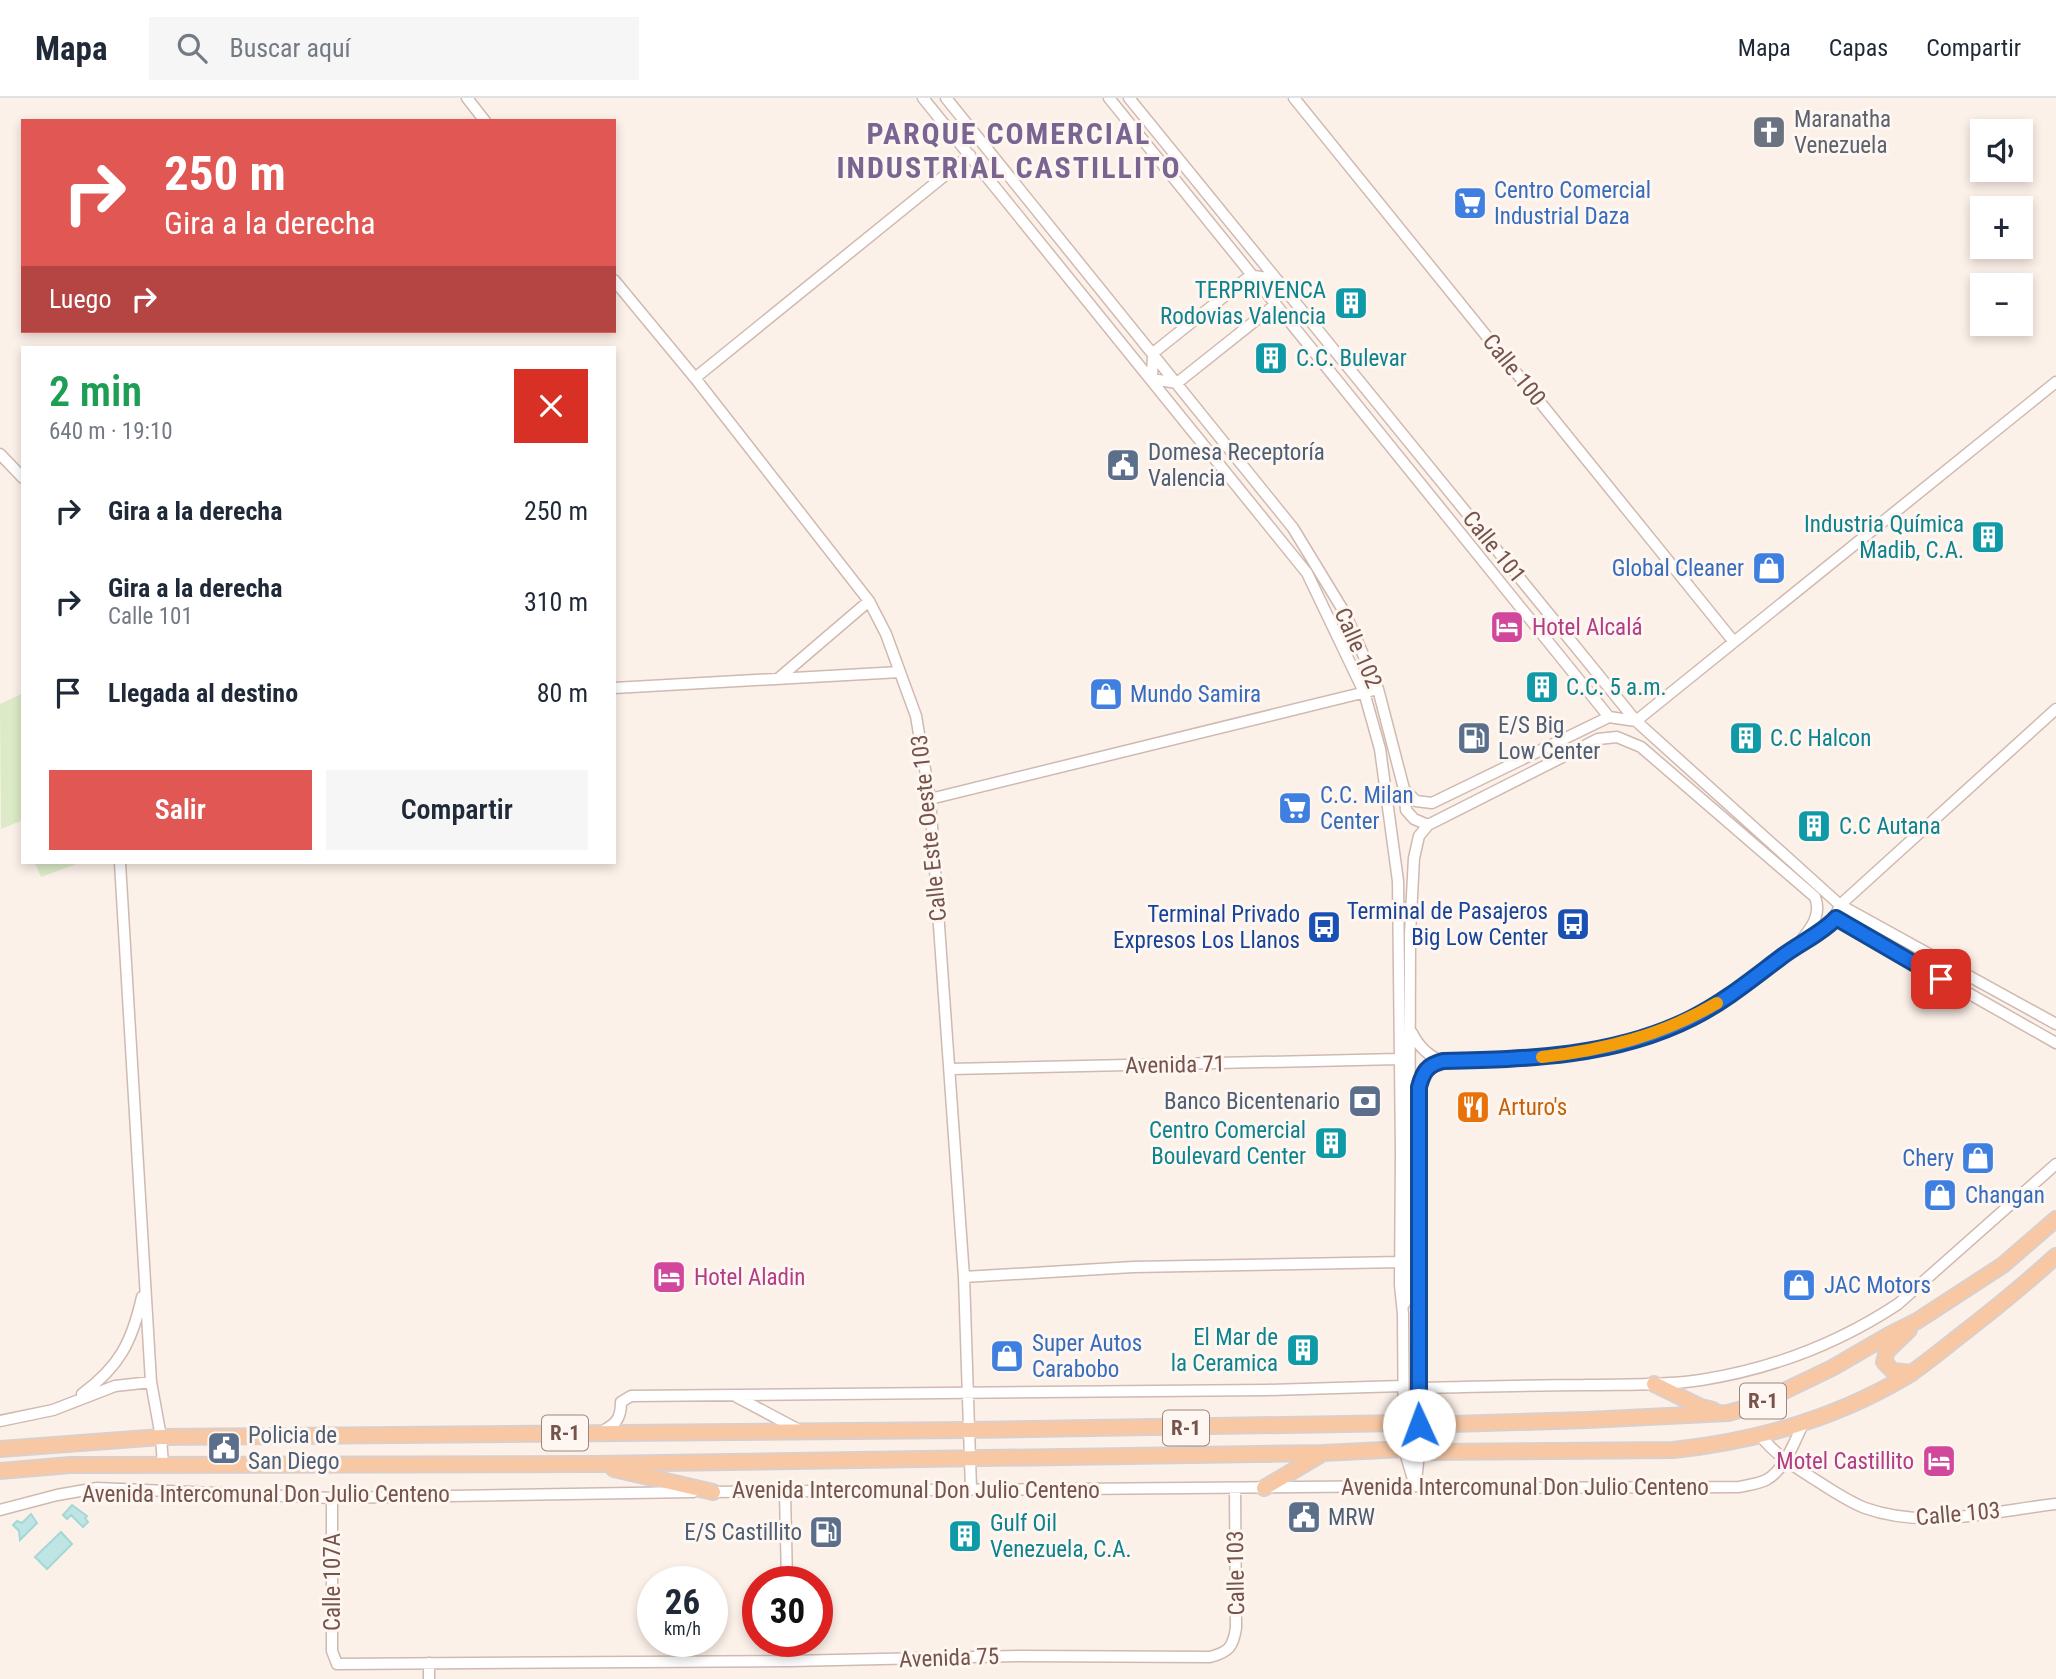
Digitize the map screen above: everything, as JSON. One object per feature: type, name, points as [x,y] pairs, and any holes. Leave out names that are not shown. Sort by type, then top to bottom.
[{"type":"main road","name":"R-1","points":[[0,1449],[161,1437],[803,1432],[1404,1423],[1419,1425],[1728,1413],[1753,1406],[1832,1368],[1917,1321],[2003,1265],[2056,1219]]},
{"type":"main road","name":"Avenida Intercomunal Don Julio Centeno","points":[[0,1471],[70,1465],[593,1464],[1323,1453],[1404,1449],[1419,1452],[1672,1450],[1713,1446],[1803,1423],[1842,1408],[1912,1373],[2012,1295],[2056,1256]]},
{"type":"main road","points":[[1912,1373],[1893,1371],[1884,1362],[1885,1355],[1917,1321]]},
{"type":"main road","points":[[1654,1384],[1701,1407],[1728,1413]]},
{"type":"main road","points":[[1264,1488],[1323,1453]]},
{"type":"main road","points":[[593,1464],[713,1492]]},
{"type":"street","points":[[467,98],[483,119]]},
{"type":"street","name":"Calle 102","points":[[923,98],[1307,573],[1364,692],[1380,750],[1398,881],[1402,1386],[1404,1449],[1415,1486]]},
{"type":"street","name":"Calle 102","points":[[946,98],[1293,528],[1346,615],[1378,689],[1404,789],[1406,810],[1415,819],[1428,825],[1419,836],[1415,858],[1410,934],[1409,1283],[1403,1314]]},
{"type":"street","name":"Calle 101","points":[[1109,98],[1609,717]]},
{"type":"street","name":"Calle 101","points":[[1129,98],[1636,721],[1840,905],[2056,1024]]},
{"type":"street","name":"Calle 100","points":[[1294,98],[1734,642]]},
{"type":"street","points":[[695,378],[970,155]]},
{"type":"street","points":[[1254,276],[1276,279],[1275,303],[1177,383],[1152,379],[1153,353],[1246,279],[1254,276]]},
{"type":"street","name":"Calle Este Oeste 103","points":[[616,282],[695,378],[869,601],[886,634],[916,716],[930,799],[951,1069],[964,1278],[971,1489]]},
{"type":"street","points":[[1404,789],[1416,801],[1432,803],[1609,717],[1636,721],[2056,382]]},
{"type":"street","points":[[1399,456],[1411,445]]},
{"type":"street","points":[[0,454],[21,476]]},
{"type":"street","points":[[779,678],[869,601]]},
{"type":"street","points":[[1554,647],[1568,637]]},
{"type":"street","points":[[616,688],[900,672]]},
{"type":"street","points":[[930,799],[1378,689]]},
{"type":"street","points":[[1415,1486],[1419,1452],[1419,1087],[1423,1073],[1431,1064],[1443,1061],[1531,1059],[1614,1046],[1692,1018],[1721,1001],[1800,942],[1826,927],[1836,918],[1840,905],[2056,709]]},
{"type":"street","points":[[1428,825],[1598,739],[1617,737],[1641,747],[1815,897],[1819,906],[1816,916],[1812,927],[1800,942]]},
{"type":"street","points":[[1538,770],[1542,749]]},
{"type":"street","points":[[1672,773],[1681,761]]},
{"type":"street","points":[[120,864],[151,1382],[163,1465]]},
{"type":"street","points":[[1836,918],[2056,1044]]},
{"type":"street","points":[[1410,1029],[1423,1050],[1443,1061]]},
{"type":"street","name":"Avenida 71","points":[[951,1069],[1399,1059]]},
{"type":"street","points":[[1418,1388],[1698,1381],[1741,1373],[1795,1356],[1875,1319],[1898,1304],[2056,1164]]},
{"type":"street","points":[[964,1278],[1133,1268],[1400,1262]]},
{"type":"street","points":[[70,1403],[114,1367],[127,1347],[137,1321],[145,1282]]},
{"type":"street","points":[[0,1421],[53,1410],[115,1386],[151,1382]]},
{"type":"street","points":[[597,1433],[618,1422],[621,1402],[625,1397],[1402,1386]]},
{"type":"street","points":[[733,1395],[803,1432]]},
{"type":"street","name":"Avenida Intercomunal Don Julio Centeno","points":[[0,1510],[97,1488],[332,1498],[971,1489],[1738,1487],[1766,1480],[1777,1471],[1786,1459],[1803,1423]]},
{"type":"street","name":"Calle 103","points":[[1760,1435],[1765,1443],[1829,1489],[1862,1507],[1902,1518],[1926,1520],[2056,1504]]},
{"type":"street","name":"Calle 103","points":[[1225,1653],[1233,1645],[1236,1628],[1235,1489]]},
{"type":"street","points":[[785,1492],[787,1566]]},
{"type":"street","name":"Calle 107A","points":[[332,1498],[332,1651],[337,1664]]},
{"type":"street","name":"Avenida 75","points":[[337,1664],[790,1661],[1020,1656],[1210,1657],[1225,1653]]},
{"type":"street","points":[[790,1657],[790,1661]]},
{"type":"street","points":[[429,1663],[429,1679]]},
{"type":"green space","points":[[21,694],[21,821],[1,829],[0,704]]},
{"type":"green space","points":[[35,864],[76,864],[41,877]]},
{"type":"water","points":[[72,1505],[87,1516],[85,1518],[88,1522],[83,1527],[71,1515],[67,1519],[63,1515]]},
{"type":"water","points":[[31,1514],[37,1523],[20,1540],[19,1531],[13,1525],[17,1521],[22,1523]]},
{"type":"water","points":[[61,1532],[72,1544],[47,1569],[35,1557]]},
{"type":"slow traffic","points":[[1542,1057],[1614,1046],[1650,1035],[1692,1018],[1717,1003]]},
{"type":"place","name":"Maranatha Venezuela","points":[[1769,132]]},
{"type":"place","name":"Centro Comercial Industrial Daza","points":[[1470,203]]},
{"type":"place","name":"TERPRIVENCA Rodovias Valencia","points":[[1351,303]]},
{"type":"place","name":"C.C. Bulevar","points":[[1271,358]]},
{"type":"place","name":"Domesa Receptoría Valencia","points":[[1123,465]]},
{"type":"place","name":"Industria Química Madib, C.A.","points":[[1988,537]]},
{"type":"place","name":"Global Cleaner","points":[[1769,568]]},
{"type":"place","name":"Hotel Alcalá","points":[[1507,627]]},
{"type":"place","name":"C.C. 5 a.m.","points":[[1542,687]]},
{"type":"place","name":"Mundo Samira","points":[[1106,694]]},
{"type":"place","name":"E/S Big Low Center","points":[[1474,738]]},
{"type":"place","name":"C.C Halcon","points":[[1746,738]]},
{"type":"place","name":"C.C. Milan Center","points":[[1295,808]]},
{"type":"place","name":"C.C Autana","points":[[1814,826]]},
{"type":"place","name":"Terminal de Pasajeros Big Low Center","points":[[1573,924]]},
{"type":"place","name":"Terminal Privado Expresos Los Llanos","points":[[1324,927]]},
{"type":"place","name":"Banco Bicentenario","points":[[1365,1101]]},
{"type":"place","name":"Arturo's","points":[[1473,1107]]},
{"type":"place","name":"Centro Comercial Boulevard Center","points":[[1331,1143]]},
{"type":"place","name":"Chery","points":[[1978,1158]]},
{"type":"place","name":"Changan","points":[[1940,1195]]},
{"type":"place","name":"Hotel Aladin","points":[[669,1277]]},
{"type":"place","name":"JAC Motors","points":[[1799,1285]]},
{"type":"place","name":"El Mar de la Ceramica","points":[[1303,1350]]},
{"type":"place","name":"Super Autos Carabobo","points":[[1007,1356]]},
{"type":"place","name":"Policia de San Diego","points":[[224,1448]]},
{"type":"place","name":"Motel Castillito","points":[[1939,1461]]},
{"type":"place","name":"MRW","points":[[1304,1517]]},
{"type":"place","name":"E/S Castillito","points":[[826,1532]]},
{"type":"place","name":"Gulf Oil Venezuela, C.A.","points":[[965,1536]]},
{"type":"district","name":"PARQUE COMERCIAL INDUSTRIAL CASTILLITO","points":[[1009,150]]},
{"type":"route","points":[[1419,1425],[1419,1087],[1423,1073],[1431,1064],[1443,1061],[1531,1059],[1614,1046],[1650,1035],[1692,1018],[1721,1001],[1836,918],[1941,979]]}]
